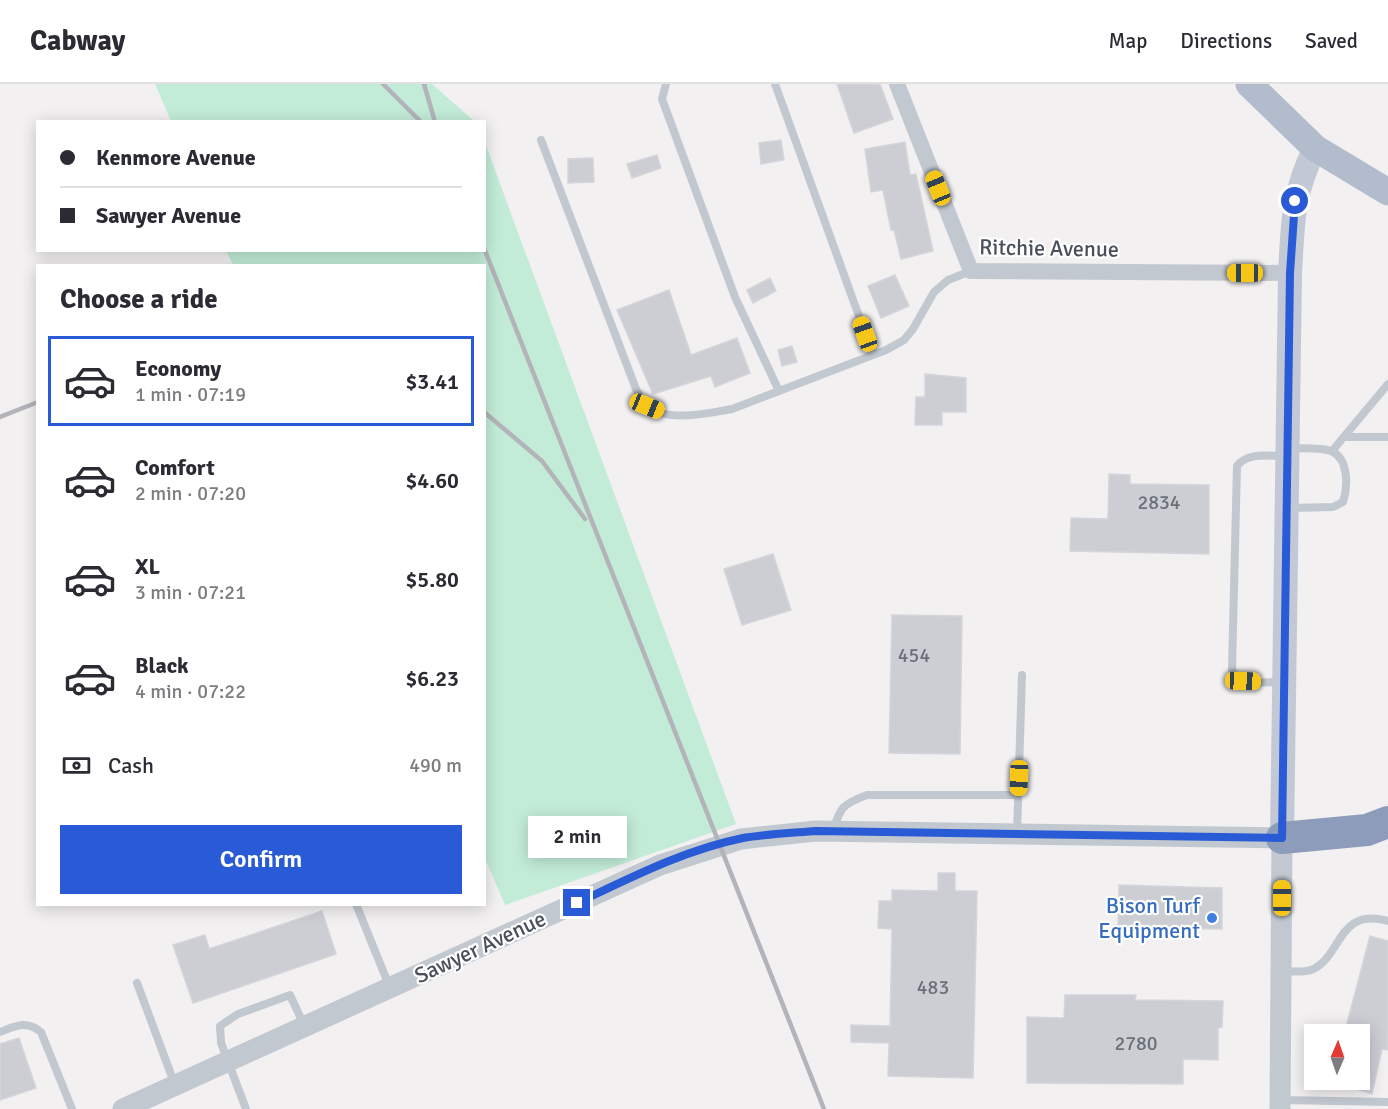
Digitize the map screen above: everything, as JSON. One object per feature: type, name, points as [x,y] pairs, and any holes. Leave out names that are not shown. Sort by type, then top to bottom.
[{"type":"highway","points":[[1282,838],[1367,830],[1388,822]]},
{"type":"main road","points":[[1250,84],[1315,148],[1388,192]]},
{"type":"main road","points":[[1282,838],[1290,273],[1295,201],[1301,177],[1315,148]]},
{"type":"street","name":"Ritchie Avenue","points":[[897,84],[971,272],[1290,273]]},
{"type":"street","name":"Sawyer Avenue","points":[[123,1109],[660,865],[688,854],[741,839],[770,834],[833,831],[1282,838]]},
{"type":"street","points":[[1280,1104],[1282,838]]},
{"type":"lane","points":[[666,84],[662,99],[735,297],[779,391]]},
{"type":"lane","points":[[775,84],[873,355]]},
{"type":"lane","points":[[541,140],[636,390],[647,406],[666,414],[706,414],[732,409],[873,355],[904,340],[914,329],[934,292],[948,280],[971,272]]},
{"type":"lane","points":[[1332,451],[1388,384]]},
{"type":"lane","points":[[1345,437],[1388,437]]},
{"type":"lane","points":[[1284,682],[1243,681],[1236,678],[1232,670],[1237,466],[1242,459],[1249,456],[1288,452],[1332,451],[1341,459],[1346,472],[1346,492],[1343,502],[1333,507],[1287,508]]},
{"type":"lane","points":[[1017,834],[1022,675]]},
{"type":"lane","points":[[833,831],[839,810],[848,802],[867,795],[1018,795]]},
{"type":"lane","points":[[357,906],[390,989]]},
{"type":"lane","points":[[1281,971],[1310,970],[1327,959],[1336,941],[1351,925],[1366,919],[1388,921]]},
{"type":"lane","points":[[137,983],[175,1085]]},
{"type":"lane","points":[[246,1109],[221,1043],[220,1026],[238,1014],[290,995],[305,1027]]},
{"type":"lane","points":[[0,1032],[21,1024],[32,1024],[41,1032],[72,1109]]},
{"type":"lane","points":[[1280,1104],[1388,1102]]},
{"type":"green space","points":[[155,84],[432,84],[473,120],[171,120]]},
{"type":"green space","points":[[486,146],[736,824],[505,905],[486,861],[486,264],[232,264],[226,252],[486,252]]},
{"type":"building","points":[[837,84],[880,84],[893,119],[854,133]]},
{"type":"building","points":[[781,140],[784,160],[761,164],[759,143]]},
{"type":"building","points":[[905,142],[910,175],[916,174],[933,251],[901,259],[894,230],[891,230],[883,190],[871,192],[865,149]]},
{"type":"building","points":[[657,155],[661,168],[632,178],[627,164]]},
{"type":"building","points":[[593,158],[594,182],[568,183],[568,159]]},
{"type":"building","points":[[895,275],[909,306],[881,318],[868,286]]},
{"type":"building","points":[[770,278],[776,291],[753,303],[747,290]]},
{"type":"building","points":[[669,290],[691,355],[737,338],[750,373],[715,387],[711,376],[653,394],[617,310]]},
{"type":"building","points":[[792,346],[797,362],[782,366],[778,350]]},
{"type":"building","points":[[925,374],[966,378],[966,412],[942,412],[942,425],[915,425],[916,397],[925,397]]},
{"type":"building","points":[[1109,474],[1130,475],[1130,484],[1209,485],[1209,554],[1070,551],[1071,518],[1108,519]]},
{"type":"building","points":[[773,554],[791,610],[742,625],[724,569]]},
{"type":"building","points":[[892,615],[962,616],[960,754],[889,753]]},
{"type":"building","points":[[938,873],[955,873],[955,891],[977,891],[973,1078],[888,1076],[889,1043],[851,1042],[851,1025],[890,1026],[892,929],[878,928],[879,901],[892,901],[892,890],[938,891]]},
{"type":"building","points":[[1119,885],[1222,888],[1222,929],[1118,928]]},
{"type":"building","points":[[322,911],[336,954],[193,1003],[173,945],[205,935],[209,949]]},
{"type":"building","points":[[1370,936],[1388,941],[1388,1050],[1382,1049],[1372,1094],[1359,1090],[1370,1090],[1370,1024],[1347,1024]]},
{"type":"building","points":[[1065,995],[1136,995],[1135,1000],[1223,1001],[1222,1027],[1218,1028],[1218,1060],[1183,1059],[1183,1084],[1027,1083],[1027,1017],[1064,1018]]},
{"type":"building","points":[[19,1038],[36,1088],[0,1100],[0,1044]]},
{"type":"railway","points":[[383,84],[419,120]]},
{"type":"railway","points":[[424,84],[434,120]]},
{"type":"railway","points":[[486,252],[824,1109]]},
{"type":"railway","points":[[0,417],[36,403]]},
{"type":"railway","points":[[486,414],[542,461],[585,519]]},
{"type":"place","name":"Bison Turf Equipment","points":[[1212,918]]},
{"type":"route","points":[[577,903],[688,854],[719,844],[770,834],[816,831],[1282,838],[1290,273],[1295,201]]}]
